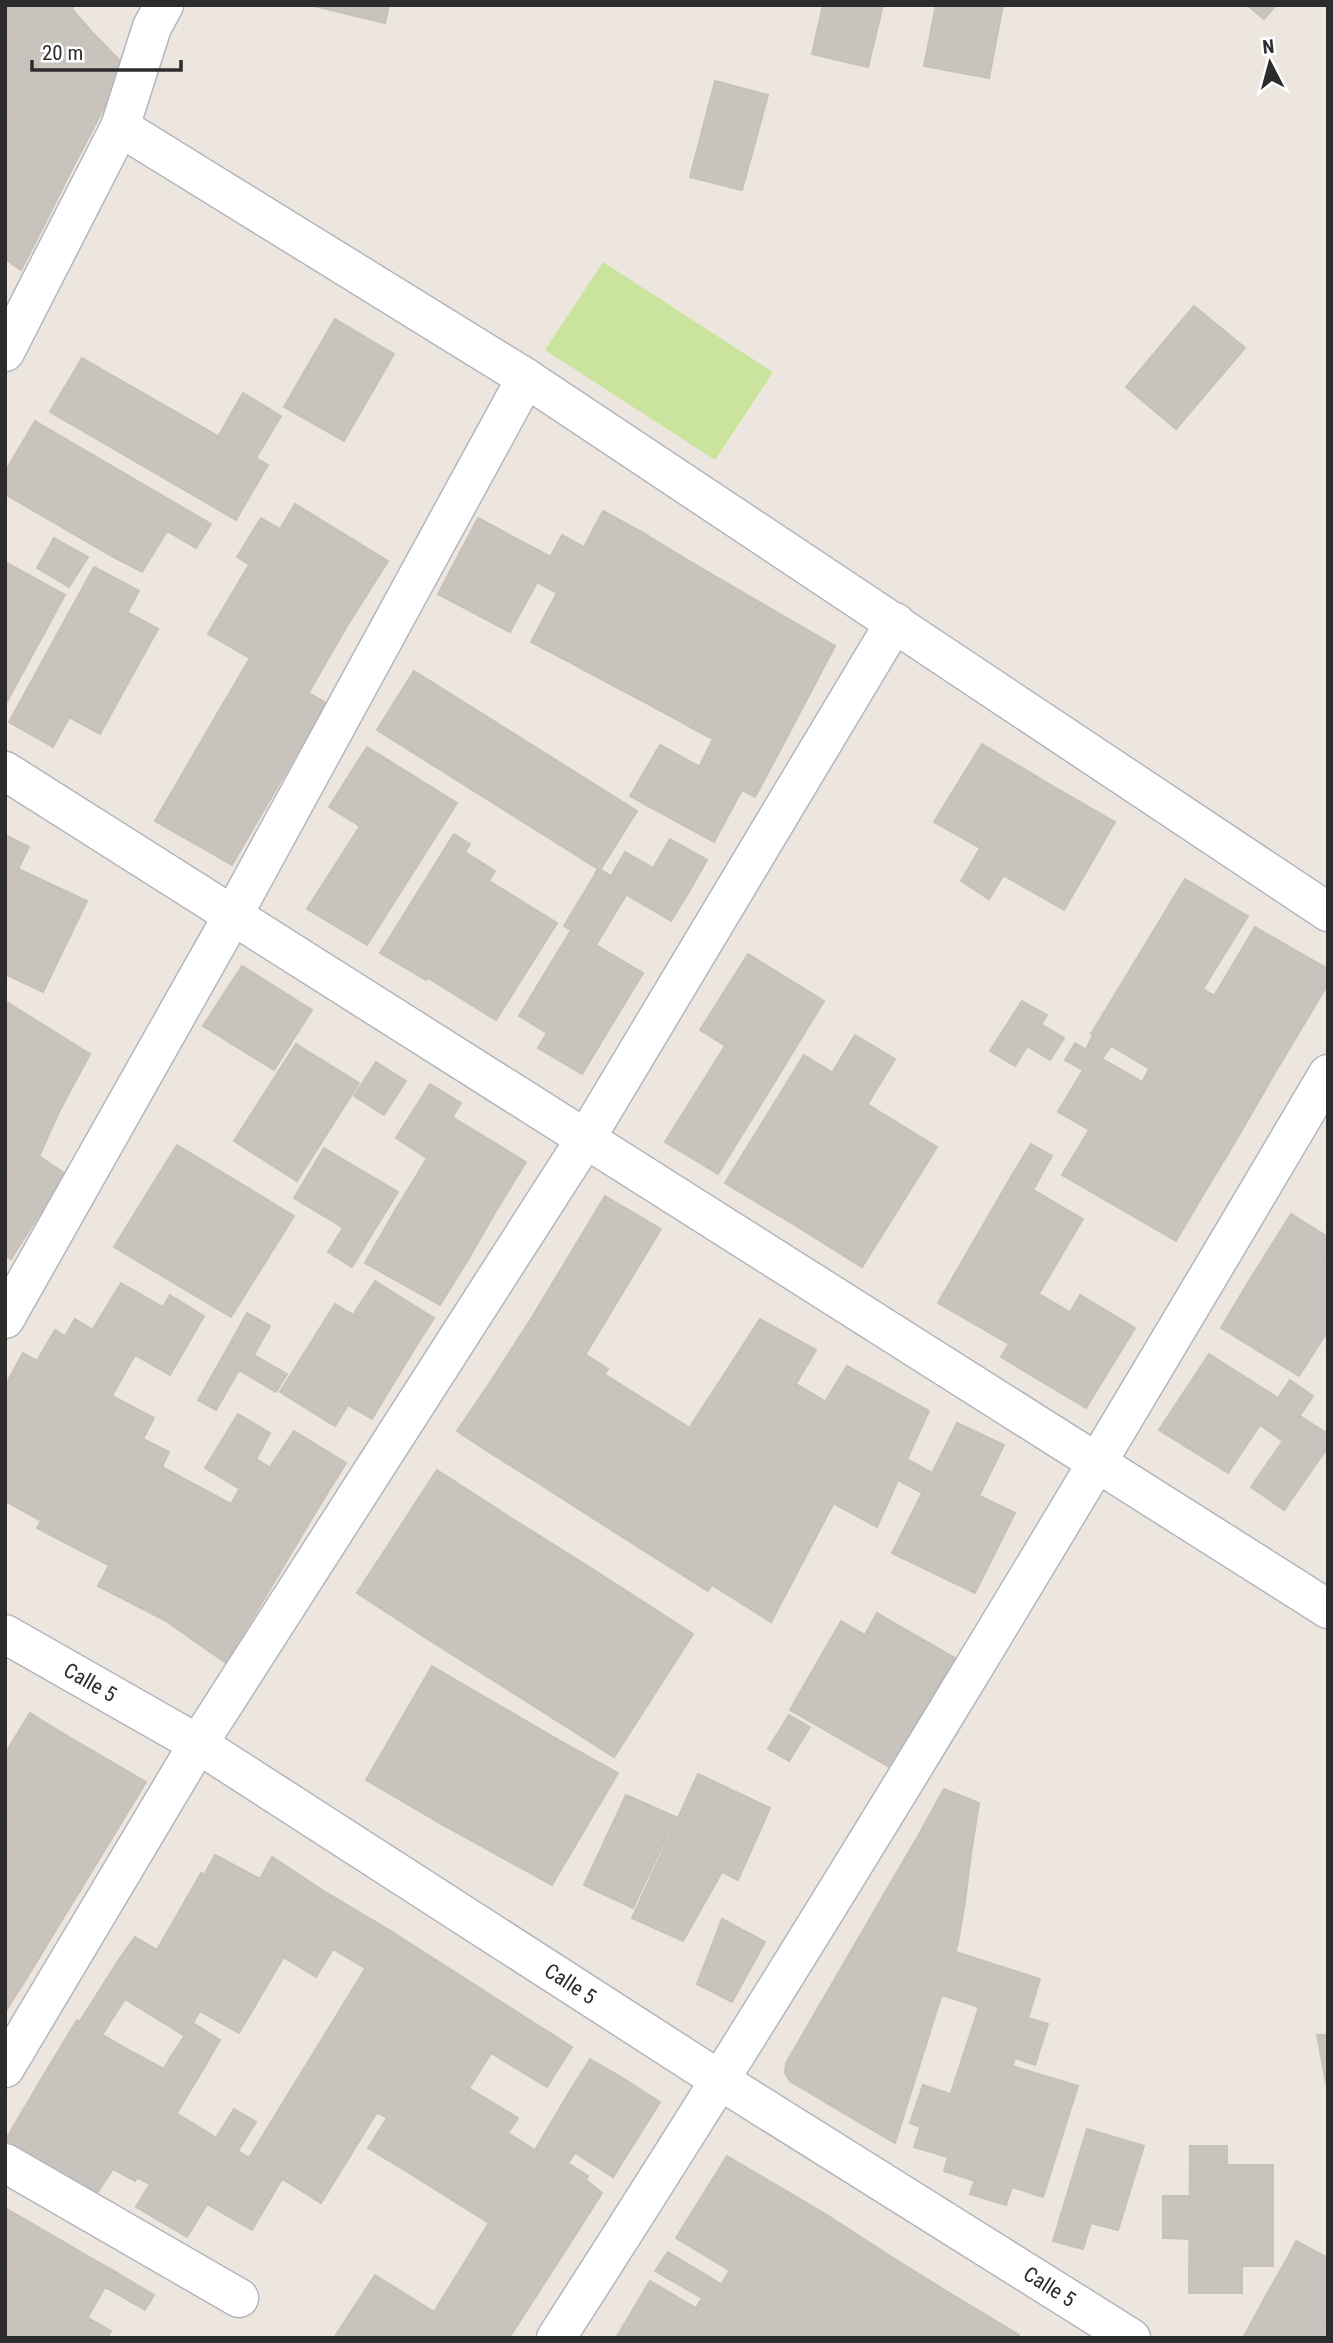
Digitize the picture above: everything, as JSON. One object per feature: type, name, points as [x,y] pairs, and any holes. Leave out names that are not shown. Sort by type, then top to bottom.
[{"type":"street","points":[[5,352],[120,127],[152,27],[164,5]]},
{"type":"street","points":[[120,127],[526,378],[1328,912]]},
{"type":"street","points":[[5,1319],[233,915],[526,378]]},
{"type":"street","points":[[5,2068],[198,1744],[586,1138],[895,622]]},
{"type":"street","points":[[5,771],[1328,1609]]},
{"type":"street","points":[[556,2338],[721,2081],[1098,1463],[1328,1073]]},
{"type":"street","name":"Calle 5","points":[[5,1634],[198,1744],[721,2081],[1131,2338]]},
{"type":"street","points":[[5,2163],[239,2298]]},
{"type":"green space","points":[[603,262],[773,372],[715,460],[545,350]]},
{"type":"building","points":[[5,5],[40,5],[77,50],[92,32],[125,66],[91,133],[5,28]]},
{"type":"building","points":[[40,5],[74,5],[72,9],[92,32],[77,50]]},
{"type":"building","points":[[310,5],[389,5],[385,23]]},
{"type":"building","points":[[823,5],[883,5],[868,67],[812,54]]},
{"type":"building","points":[[936,5],[1003,5],[989,78],[924,66]]},
{"type":"building","points":[[1247,5],[1276,5],[1264,19]]},
{"type":"building","points":[[5,28],[91,133],[74,165],[5,109]]},
{"type":"building","points":[[715,81],[768,95],[742,190],[690,177]]},
{"type":"building","points":[[5,109],[74,165],[39,235],[5,212]]},
{"type":"building","points":[[5,212],[39,235],[21,270],[5,259]]},
{"type":"building","points":[[1194,306],[1245,348],[1176,429],[1126,387]]},
{"type":"building","points":[[335,319],[394,354],[344,441],[284,407]]},
{"type":"building","points":[[82,358],[232,444],[200,499],[50,412]]},
{"type":"building","points":[[243,393],[281,416],[256,458],[218,437]]},
{"type":"building","points":[[35,421],[129,476],[118,495],[136,505],[108,554],[5,494],[5,472]]},
{"type":"building","points":[[232,444],[268,465],[236,520],[200,499]]},
{"type":"building","points":[[129,476],[211,524],[196,548],[167,531],[142,572],[108,554],[136,505],[118,495]]},
{"type":"building","points":[[295,504],[388,561],[347,626],[237,557],[261,518],[280,529]]},
{"type":"building","points":[[603,511],[645,534],[575,665],[531,642],[557,593],[537,582],[562,535],[584,547]]},
{"type":"building","points":[[478,518],[551,557],[510,632],[438,594]]},
{"type":"building","points":[[645,534],[681,556],[640,631],[603,612]]},
{"type":"building","points":[[54,538],[88,557],[69,587],[37,568]]},
{"type":"building","points":[[681,556],[720,579],[652,706],[612,685]]},
{"type":"building","points":[[5,562],[65,595],[5,705]]},
{"type":"building","points":[[249,565],[347,626],[309,692],[208,634]]},
{"type":"building","points":[[94,567],[139,591],[53,747],[9,722]]},
{"type":"building","points":[[720,579],[759,602],[712,693],[671,671]]},
{"type":"building","points":[[759,602],[835,646],[784,743],[706,702]]},
{"type":"building","points":[[127,612],[158,629],[100,734],[69,717]]},
{"type":"building","points":[[603,612],[640,631],[612,685],[575,665]]},
{"type":"building","points":[[250,658],[326,703],[290,765],[213,721]]},
{"type":"building","points":[[414,671],[637,811],[600,870],[377,730]]},
{"type":"building","points":[[671,671],[712,693],[692,728],[652,706]]},
{"type":"building","points":[[706,702],[784,743],[755,797],[699,767],[713,739],[692,728]]},
{"type":"building","points":[[213,721],[290,765],[232,865],[155,821]]},
{"type":"building","points":[[982,744],[1056,788],[989,899],[961,881],[980,848],[934,822]]},
{"type":"building","points":[[660,745],[742,790],[714,842],[630,796]]},
{"type":"building","points":[[367,747],[457,803],[419,863],[329,807]]},
{"type":"building","points":[[1056,788],[1115,822],[1064,910],[1003,875]]},
{"type":"building","points":[[360,826],[419,863],[367,945],[307,909]]},
{"type":"building","points":[[454,834],[470,844],[465,852],[495,871],[426,980],[380,953]]},
{"type":"building","points":[[5,835],[29,847],[5,895]]},
{"type":"building","points":[[670,839],[707,860],[690,890],[653,868]]},
{"type":"building","points":[[625,852],[662,873],[644,905],[607,883]]},
{"type":"building","points":[[598,868],[611,876],[607,883],[594,876]]},
{"type":"building","points":[[18,869],[87,901],[43,992],[5,974],[5,895]]},
{"type":"building","points":[[662,873],[690,890],[671,921],[644,905]]},
{"type":"building","points":[[594,876],[626,895],[596,945],[564,926]]},
{"type":"building","points":[[1185,879],[1248,916],[1203,989],[1215,996],[1165,1078],[1091,1034]]},
{"type":"building","points":[[489,881],[557,923],[496,1020],[428,978]]},
{"type":"building","points":[[1255,927],[1328,969],[1328,984],[1273,1076],[1194,1030]]},
{"type":"building","points":[[571,930],[643,973],[582,1074],[538,1048],[547,1033],[519,1016]]},
{"type":"building","points":[[748,954],[824,1001],[777,1078],[700,1030]]},
{"type":"building","points":[[242,966],[312,1010],[274,1070],[203,1026]]},
{"type":"building","points":[[5,1001],[90,1054],[61,1108],[5,1075]]},
{"type":"building","points":[[1022,1001],[1047,1015],[1015,1066],[990,1051]]},
{"type":"building","points":[[1041,1024],[1064,1038],[1050,1060],[1027,1046]]},
{"type":"building","points":[[1194,1030],[1273,1076],[1238,1137],[1159,1091]]},
{"type":"building","points":[[855,1035],[895,1059],[872,1097],[832,1073]]},
{"type":"building","points":[[1093,1035],[1111,1046],[1102,1059],[1086,1049]]},
{"type":"building","points":[[1075,1043],[1238,1137],[1203,1195],[1058,1112],[1083,1070],[1065,1060]]},
{"type":"building","points":[[296,1044],[359,1083],[297,1181],[234,1141]]},
{"type":"building","points":[[725,1046],[777,1078],[718,1174],[665,1142]]},
{"type":"building","points":[[804,1055],[872,1097],[793,1224],[725,1183]]},
{"type":"building","points":[[376,1062],[406,1081],[384,1115],[354,1096]]},
{"type":"building","points":[[1150,1068],[1165,1078],[1159,1091],[1142,1082]]},
{"type":"building","points":[[5,1075],[61,1108],[39,1156],[64,1173],[51,1196],[5,1167]]},
{"type":"building","points":[[430,1084],[461,1103],[427,1158],[396,1138]]},
{"type":"building","points":[[867,1104],[937,1147],[862,1267],[793,1224]]},
{"type":"building","points":[[452,1117],[526,1162],[493,1216],[418,1173]]},
{"type":"building","points":[[1089,1130],[1203,1195],[1176,1241],[1062,1175]]},
{"type":"building","points":[[1031,1144],[1052,1156],[1033,1190],[1011,1177]]},
{"type":"building","points":[[177,1145],[294,1216],[231,1317],[114,1247]]},
{"type":"building","points":[[324,1148],[398,1192],[367,1242],[294,1198]]},
{"type":"building","points":[[5,1167],[51,1196],[11,1259],[5,1256]]},
{"type":"building","points":[[418,1173],[493,1216],[469,1258],[393,1214]]},
{"type":"building","points":[[1011,1177],[1083,1219],[1009,1344],[938,1303]]},
{"type":"building","points":[[605,1196],[661,1229],[585,1355],[531,1319]]},
{"type":"building","points":[[393,1214],[469,1258],[440,1305],[365,1263]]},
{"type":"building","points":[[1291,1214],[1328,1237],[1328,1256],[1310,1285],[1264,1257]]},
{"type":"building","points":[[343,1228],[367,1242],[352,1267],[328,1252]]},
{"type":"building","points":[[1328,1256],[1328,1296],[1310,1285]]},
{"type":"building","points":[[1264,1257],[1310,1285],[1292,1314],[1246,1286]]},
{"type":"building","points":[[375,1281],[434,1318],[413,1351],[353,1315]]},
{"type":"building","points":[[121,1283],[163,1307],[135,1355],[93,1329]]},
{"type":"building","points":[[1310,1285],[1328,1296],[1328,1337],[1292,1314]]},
{"type":"building","points":[[1246,1286],[1325,1335],[1299,1376],[1221,1328]]},
{"type":"building","points":[[1039,1294],[1070,1312],[1080,1295],[1135,1328],[1086,1408],[1001,1357]]},
{"type":"building","points":[[170,1295],[204,1316],[170,1375],[135,1355]]},
{"type":"building","points":[[335,1304],[413,1351],[372,1419],[348,1405],[335,1426],[280,1392]]},
{"type":"building","points":[[247,1313],[270,1326],[254,1355],[231,1342]]},
{"type":"building","points":[[75,1319],[135,1355],[41,1521],[5,1501],[5,1476],[60,1374],[37,1361],[55,1330],[65,1336]]},
{"type":"building","points":[[531,1319],[608,1369],[570,1428],[493,1378]]},
{"type":"building","points":[[760,1319],[816,1350],[796,1384],[825,1401],[778,1482],[690,1427]]},
{"type":"building","points":[[231,1342],[287,1374],[276,1392],[239,1370],[216,1410],[198,1400]]},
{"type":"building","points":[[23,1353],[60,1374],[5,1476],[5,1386]]},
{"type":"building","points":[[1209,1354],[1278,1398],[1228,1473],[1159,1430]]},
{"type":"building","points":[[847,1366],[893,1391],[771,1622],[712,1585]]},
{"type":"building","points":[[604,1374],[682,1423],[613,1531],[535,1481]]},
{"type":"building","points":[[493,1378],[531,1402],[495,1456],[457,1431]]},
{"type":"building","points":[[1290,1380],[1313,1396],[1283,1441],[1260,1425]]},
{"type":"building","points":[[893,1391],[929,1411],[907,1459],[932,1473],[922,1493],[898,1480],[877,1527],[833,1503]]},
{"type":"building","points":[[112,1396],[154,1418],[143,1439],[169,1452],[162,1467],[92,1431]]},
{"type":"building","points":[[531,1402],[570,1428],[535,1481],[495,1456]]},
{"type":"building","points":[[238,1414],[270,1433],[240,1489],[205,1468]]},
{"type":"building","points":[[1300,1416],[1328,1434],[1328,1447],[1284,1510],[1251,1487]]},
{"type":"building","points":[[682,1423],[739,1458],[670,1567],[613,1531]]},
{"type":"building","points":[[957,1423],[1004,1445],[979,1496],[932,1473]]},
{"type":"building","points":[[92,1431],[162,1467],[110,1566],[37,1528]]},
{"type":"building","points":[[294,1431],[346,1463],[323,1500],[270,1467]]},
{"type":"building","points":[[739,1458],[778,1482],[708,1591],[670,1567]]},
{"type":"building","points":[[256,1459],[323,1500],[290,1555],[225,1515]]},
{"type":"building","points":[[162,1467],[231,1504],[214,1535],[145,1499]]},
{"type":"building","points":[[437,1470],[516,1521],[437,1645],[357,1593]]},
{"type":"building","points":[[932,1473],[1015,1513],[975,1593],[892,1553]]},
{"type":"building","points":[[145,1499],[214,1535],[166,1621],[98,1586]]},
{"type":"building","points":[[225,1515],[290,1555],[226,1663],[166,1621]]},
{"type":"building","points":[[516,1521],[594,1570],[515,1694],[437,1645]]},
{"type":"building","points":[[594,1570],[639,1599],[559,1722],[515,1694]]},
{"type":"building","points":[[639,1599],[693,1634],[614,1757],[559,1722]]},
{"type":"building","points":[[877,1613],[955,1658],[891,1768],[790,1710],[841,1621],[865,1635]]},
{"type":"building","points":[[432,1666],[502,1707],[436,1821],[366,1780]]},
{"type":"building","points":[[502,1707],[557,1739],[492,1852],[436,1821]]},
{"type":"building","points":[[30,1713],[64,1734],[7,1828],[5,1754]]},
{"type":"building","points":[[789,1715],[810,1727],[789,1761],[768,1749]]},
{"type":"building","points":[[64,1734],[146,1782],[81,1889],[5,1845],[5,1830]]},
{"type":"building","points":[[557,1739],[618,1773],[552,1885],[492,1852]]},
{"type":"building","points":[[698,1774],[770,1808],[738,1880],[722,1872],[683,1941],[632,1918]]},
{"type":"building","points":[[944,1789],[979,1803],[971,1854],[917,1838]]},
{"type":"building","points":[[626,1795],[676,1817],[633,1908],[584,1885]]},
{"type":"building","points":[[917,1838],[971,1854],[965,1902],[893,1879]]},
{"type":"building","points":[[5,1845],[81,1889],[54,1933],[5,1903]]},
{"type":"building","points":[[215,1855],[260,1879],[272,1857],[283,1864],[260,1905],[204,1875]]},
{"type":"building","points":[[283,1864],[322,1890],[296,1936],[256,1913]]},
{"type":"building","points":[[201,1873],[260,1905],[200,2011],[160,1987],[176,1961],[157,1950]]},
{"type":"building","points":[[893,1879],[965,1902],[958,1943],[872,1915]]},
{"type":"building","points":[[322,1890],[389,1930],[365,1968],[333,1949],[316,1977],[283,1957]]},
{"type":"building","points":[[5,1903],[54,1933],[26,1979],[5,1966]]},
{"type":"building","points":[[256,1913],[296,1936],[239,2033],[200,2011]]},
{"type":"building","points":[[872,1915],[887,1922],[830,2105],[790,2081],[785,2073],[786,2063]]},
{"type":"building","points":[[722,1919],[765,1942],[732,2002],[697,1984]]},
{"type":"building","points":[[887,1922],[958,1943],[895,2143],[830,2105]]},
{"type":"building","points":[[389,1930],[461,1976],[321,2203],[249,2158]]},
{"type":"building","points":[[135,1937],[176,1961],[160,1987],[118,1961]]},
{"type":"building","points":[[956,1952],[1040,1979],[1028,2018],[1048,2024],[1035,2065],[1015,2058],[994,2124],[946,2108],[979,2007],[942,1995]]},
{"type":"building","points":[[118,1961],[200,2011],[185,2036],[125,1999],[102,2035],[80,2021]]},
{"type":"building","points":[[5,1966],[26,1979],[5,2012]]},
{"type":"building","points":[[461,1976],[517,2012],[414,2176],[368,2148],[387,2118],[378,2113]]},
{"type":"building","points":[[517,2012],[572,2047],[547,2087],[491,2053]]},
{"type":"building","points":[[77,2020],[132,2052],[91,2120],[36,2088]]},
{"type":"building","points":[[193,2023],[220,2040],[199,2076],[170,2058]]},
{"type":"building","points":[[1317,2035],[1328,2035],[1328,2083],[1326,2083]]},
{"type":"building","points":[[132,2052],[164,2069],[170,2058],[199,2076],[151,2156],[91,2120]]},
{"type":"building","points":[[590,2059],[621,2077],[597,2114],[567,2096]]},
{"type":"building","points":[[1012,2066],[1078,2086],[1043,2197],[1012,2187],[1006,2205],[970,2194]]},
{"type":"building","points":[[621,2077],[660,2102],[613,2177],[574,2152]]},
{"type":"building","points":[[923,2085],[950,2094],[946,2108],[928,2103],[920,2127],[910,2123]]},
{"type":"building","points":[[36,2088],[151,2156],[135,2181],[113,2169],[96,2195],[5,2141]]},
{"type":"building","points":[[470,2089],[518,2118],[508,2133],[535,2150],[489,2223],[414,2176]]},
{"type":"building","points":[[567,2096],[597,2114],[563,2169],[535,2150]]},
{"type":"building","points":[[928,2103],[994,2124],[975,2181],[944,2171],[948,2157],[914,2147]]},
{"type":"building","points":[[234,2109],[256,2122],[238,2151],[216,2138]]},
{"type":"building","points":[[176,2113],[238,2151],[214,2193],[151,2156]]},
{"type":"building","points":[[1087,2129],[1144,2146],[1118,2230],[1091,2223],[1083,2249],[1053,2241]]},
{"type":"building","points":[[1190,2146],[1227,2146],[1227,2165],[1273,2165],[1273,2266],[1242,2266],[1242,2293],[1189,2293]]},
{"type":"building","points":[[535,2150],[563,2169],[536,2210],[529,2205],[510,2236],[489,2223]]},
{"type":"building","points":[[238,2151],[282,2179],[252,2230],[207,2204]]},
{"type":"building","points":[[574,2152],[613,2177],[575,2153],[568,2163],[588,2176],[586,2180],[602,2193],[563,2169]]},
{"type":"building","points":[[151,2156],[214,2193],[187,2237],[136,2207],[150,2184],[138,2178]]},
{"type":"building","points":[[727,2156],[827,2215],[786,2282],[764,2268],[754,2285],[676,2238]]},
{"type":"building","points":[[563,2169],[602,2193],[556,2265],[510,2236],[529,2205],[536,2210]]},
{"type":"building","points":[[1163,2196],[1190,2196],[1189,2239],[1163,2238]]},
{"type":"building","points":[[5,2208],[38,2227],[5,2282]]},
{"type":"building","points":[[827,2215],[890,2256],[839,2338],[783,2338],[760,2324]]},
{"type":"building","points":[[489,2223],[556,2265],[509,2338],[475,2338],[434,2312]]},
{"type":"building","points":[[38,2227],[91,2258],[44,2338],[5,2316],[5,2282]]},
{"type":"building","points":[[1296,2241],[1328,2258],[1328,2278],[1288,2257]]},
{"type":"building","points":[[668,2252],[767,2312],[752,2338],[616,2338],[650,2281],[696,2308],[702,2298],[655,2271]]},
{"type":"building","points":[[890,2256],[943,2289],[914,2338],[839,2338]]},
{"type":"building","points":[[1288,2257],[1328,2278],[1328,2324],[1268,2292]]},
{"type":"building","points":[[91,2258],[114,2271],[88,2317],[64,2304]]},
{"type":"building","points":[[764,2268],[786,2282],[767,2312],[721,2285],[730,2270],[754,2285]]},
{"type":"building","points":[[114,2271],[154,2295],[145,2310],[105,2287]]},
{"type":"building","points":[[375,2275],[434,2312],[475,2338],[334,2338]]},
{"type":"building","points":[[943,2289],[1019,2335],[1018,2338],[914,2338]]},
{"type":"building","points":[[1268,2292],[1328,2324],[1328,2338],[1243,2338]]},
{"type":"building","points":[[64,2304],[111,2331],[107,2338],[44,2338]]},
{"type":"building","points":[[7,2317],[44,2338],[5,2338]]},
{"type":"building","points":[[760,2324],[783,2338],[752,2338]]}]
